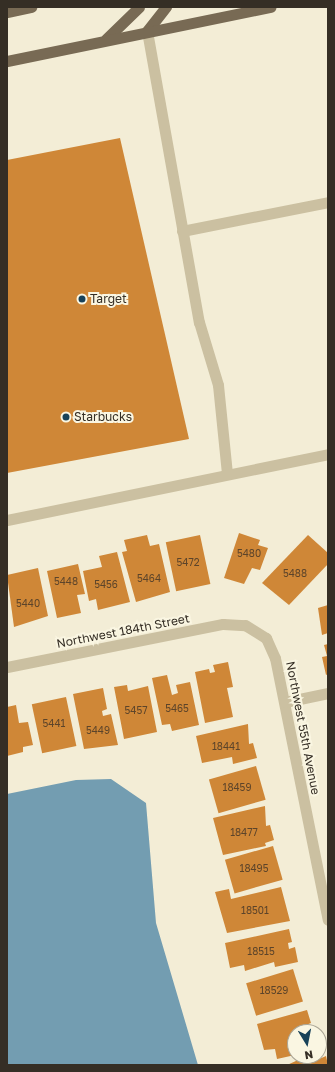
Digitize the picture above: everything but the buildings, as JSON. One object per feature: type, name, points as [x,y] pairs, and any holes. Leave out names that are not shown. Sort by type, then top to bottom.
[{"type":"main road","points":[[7,12],[30,7]]},
{"type":"main road","points":[[104,41],[140,7]]},
{"type":"main road","points":[[147,32],[166,7]]},
{"type":"main road","points":[[7,61],[271,7]]},
{"type":"street","points":[[147,32],[199,322],[218,385],[227,474]]},
{"type":"street","points":[[182,231],[328,202]]},
{"type":"street","points":[[7,520],[328,454]]},
{"type":"street","name":"Northwest 184th Street","points":[[7,667],[223,624],[245,625]]},
{"type":"street","name":"Northwest 55th Avenue","points":[[245,625],[266,638],[275,658],[328,917]]},
{"type":"street","points":[[284,702],[328,693]]},
{"type":"water","points":[[111,779],[146,803],[156,923],[198,1065],[7,1065],[7,794],[76,780]]},
{"type":"place","name":"Target","points":[[82,299]]},
{"type":"place","name":"Starbucks","points":[[66,417]]}]
